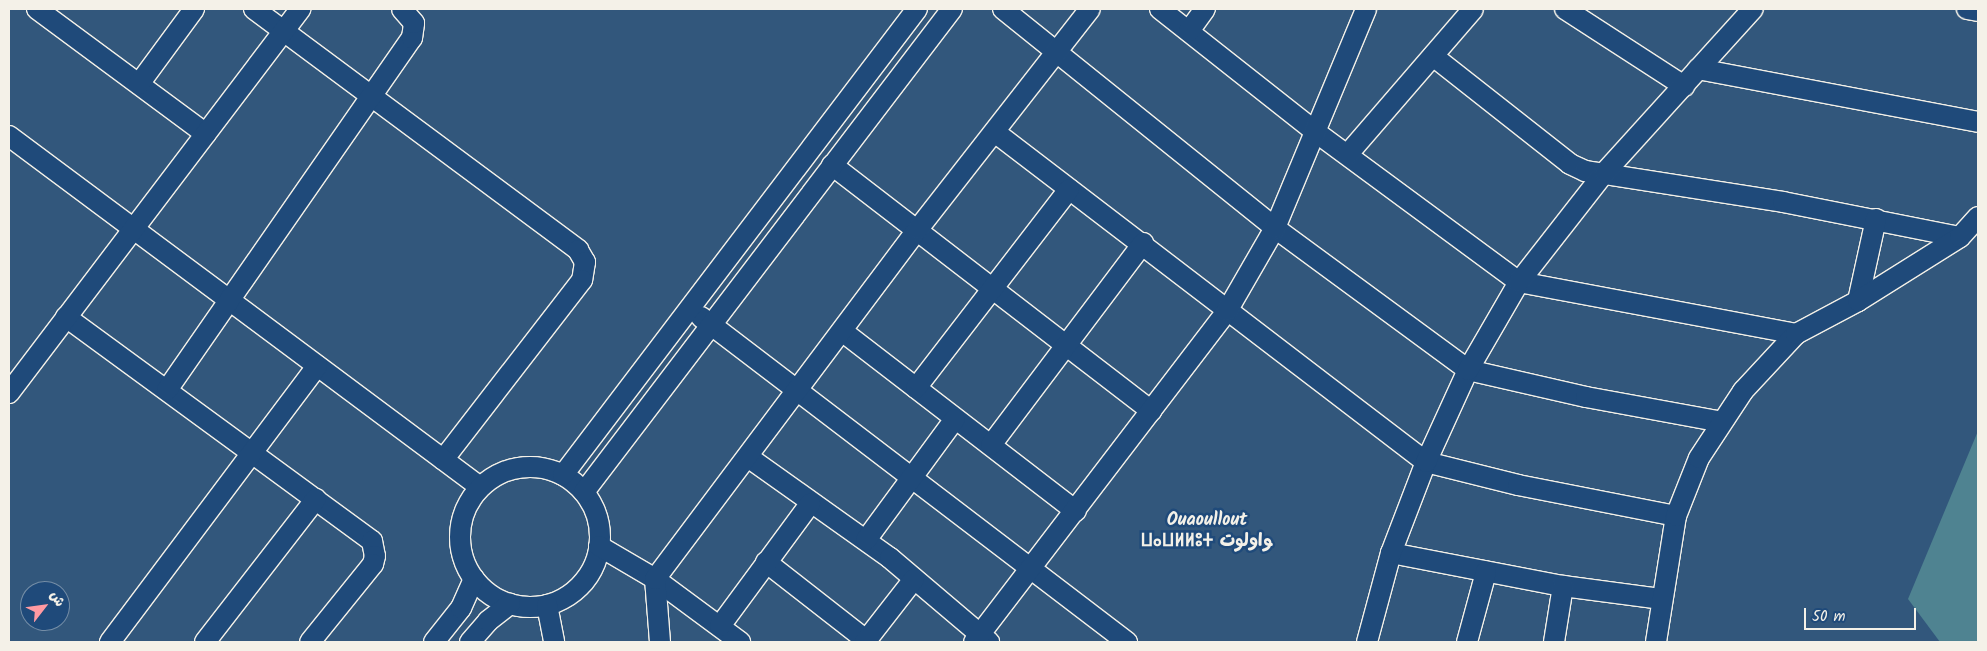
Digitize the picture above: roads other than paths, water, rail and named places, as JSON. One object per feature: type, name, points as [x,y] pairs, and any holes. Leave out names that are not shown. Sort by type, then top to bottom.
[{"type":"street","points":[[37,9],[206,134]]},
{"type":"street","points":[[139,84],[194,9]]},
{"type":"street","points":[[254,9],[578,250],[585,262],[582,280],[443,460]]},
{"type":"street","points":[[9,393],[301,9]]},
{"type":"street","points":[[167,390],[414,33],[414,23],[402,9]]},
{"type":"street","points":[[563,475],[917,9]]},
{"type":"street","points":[[584,492],[952,9]]},
{"type":"street","points":[[1003,9],[1275,228],[1468,370],[1586,397],[1722,422]]},
{"type":"street","points":[[660,642],[655,579],[918,229],[996,133],[1090,9]]},
{"type":"street","points":[[1160,9],[1317,133],[1348,154],[1519,282],[1796,334]]},
{"type":"street","points":[[1189,31],[1205,9]]},
{"type":"street","points":[[748,457],[810,504],[866,540],[914,579],[980,640],[1031,568],[1227,311],[1275,228],[1317,133],[1366,9]]},
{"type":"street","points":[[1565,9],[1684,86]]},
{"type":"street","points":[[1367,642],[1391,553],[1426,462],[1468,370],[1519,282],[1605,172],[1753,9]]},
{"type":"street","points":[[1967,9],[1978,11]]},
{"type":"street","points":[[1348,154],[1433,56],[1465,11]]},
{"type":"street","points":[[1433,56],[1570,164],[1585,171],[1605,172],[1876,219],[1960,237]]},
{"type":"street","points":[[1698,70],[1978,122]]},
{"type":"street","points":[[996,133],[1143,243],[1227,311],[1426,462],[1518,485],[1676,516]]},
{"type":"street","points":[[9,136],[480,487]]},
{"type":"street","points":[[832,165],[993,286],[1065,345],[1151,411]]},
{"type":"street","points":[[916,388],[1069,189]]},
{"type":"street","points":[[1656,642],[1676,516],[1699,458],[1743,391],[1796,334],[1858,301],[1960,237],[1978,217]]},
{"type":"street","points":[[1858,301],[1876,219]]},
{"type":"street","points":[[992,445],[1143,243]]},
{"type":"street","points":[[690,308],[1127,642]]},
{"type":"street","points":[[66,317],[372,541],[375,556],[369,570],[310,642]]},
{"type":"street","points":[[842,332],[1076,511]]},
{"type":"street","points":[[110,642],[317,366]]},
{"type":"street","points":[[866,540],[911,476],[955,419]]},
{"type":"street","points":[[546,468],[563,475],[584,492],[594,508],[599,527],[599,546],[594,566],[582,583],[566,597],[547,605],[529,607],[510,604],[490,594],[474,579],[466,566],[460,539],[464,511],[480,487],[510,469],[546,468]]},
{"type":"street","points":[[205,642],[316,499]]},
{"type":"street","points":[[720,626],[810,504]]},
{"type":"street","points":[[599,546],[655,579],[740,642]]},
{"type":"street","points":[[1391,553],[1563,586],[1662,599]]},
{"type":"street","points":[[766,562],[865,641],[914,579]]},
{"type":"street","points":[[1467,642],[1486,572]]},
{"type":"street","points":[[434,642],[461,608],[474,579]]},
{"type":"street","points":[[1554,642],[1563,586]]},
{"type":"street","points":[[470,642],[488,621],[510,604]]},
{"type":"street","points":[[547,605],[554,642]]},
{"type":"district","name":"Ouaoullout ⵡⴰⵡⵍⵍⵓⵜ واولوت","points":[[1207,532]]}]
